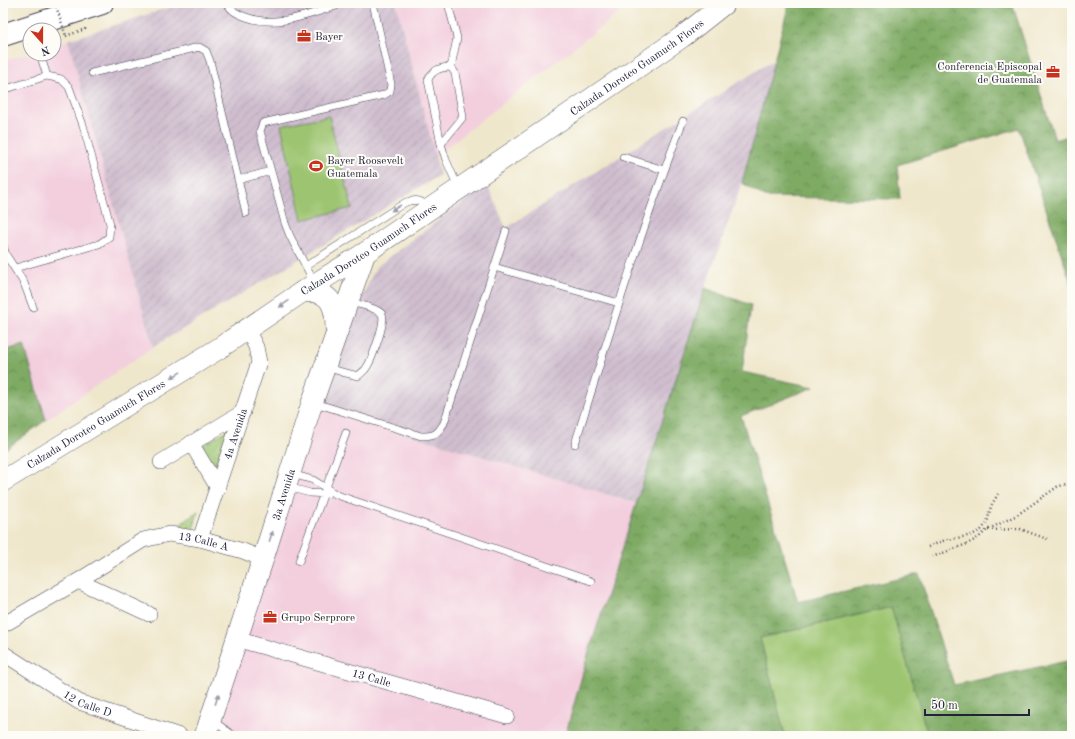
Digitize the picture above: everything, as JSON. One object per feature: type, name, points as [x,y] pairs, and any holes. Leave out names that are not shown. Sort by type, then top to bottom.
[{"type":"highway","points":[[49,22],[102,3]]},
{"type":"highway","points":[[3,35],[22,30]]},
{"type":"main road","name":"Calzada Doroteo Guamuch Flores","points":[[3,481],[218,349],[247,329],[308,280],[365,253],[682,37],[725,3]]},
{"type":"main road","name":"3a Avenida","points":[[207,727],[263,559],[324,367],[365,253]]},
{"type":"main road","points":[[308,280],[313,291],[320,292],[328,298],[335,314],[336,334]]},
{"type":"street","name":"4a Avenida","points":[[200,539],[259,362],[256,347],[247,329]]},
{"type":"street","points":[[161,462],[243,412]]},
{"type":"street","points":[[191,443],[218,488]]},
{"type":"street","name":"13 Calle A","points":[[78,581],[143,540],[169,534],[200,539],[243,551],[263,559]]},
{"type":"street","points":[[3,625],[78,581],[149,614]]},
{"type":"street","name":"13 Calle","points":[[236,639],[508,716]]},
{"type":"street","name":"12 Calle D","points":[[3,653],[79,702],[180,736]]},
{"type":"lane","points":[[227,3],[229,8],[239,14],[253,20],[271,22],[289,20],[336,6],[338,3]]},
{"type":"lane","points":[[373,3],[391,84],[390,91],[384,95],[262,123],[260,131],[285,223],[308,280],[406,202],[413,200],[421,201],[430,209]]},
{"type":"lane","points":[[441,144],[463,117],[455,73],[451,67],[457,38],[448,3]]},
{"type":"lane","points":[[92,73],[199,47],[206,51],[210,61],[246,213]]},
{"type":"lane","points":[[43,62],[47,76]]},
{"type":"lane","points":[[451,67],[435,70],[430,74],[428,80],[441,144],[446,160],[459,189]]},
{"type":"lane","points":[[3,90],[47,76],[60,79],[69,87],[83,125],[110,224],[109,236],[99,244],[15,268]]},
{"type":"lane","points":[[575,444],[619,304],[664,170],[683,121]]},
{"type":"lane","points":[[623,157],[664,170]]},
{"type":"lane","points":[[238,180],[271,170]]},
{"type":"lane","points":[[312,403],[421,436],[431,436],[439,431],[444,424],[506,231]]},
{"type":"lane","points":[[3,245],[6,255],[24,283],[33,308]]},
{"type":"lane","points":[[494,267],[619,304]]},
{"type":"lane","points":[[324,367],[358,376],[367,369],[383,322],[382,315],[378,311],[347,301]]},
{"type":"lane","points":[[299,561],[346,434]]},
{"type":"lane","points":[[288,480],[310,494],[325,491]]},
{"type":"lane","points":[[288,480],[313,480],[325,491],[336,495],[591,581]]},
{"type":"lane","points":[[207,727],[234,736]]},
{"type":"path","points":[[55,3],[66,36],[85,30]]},
{"type":"path","points":[[932,557],[967,544],[978,538],[987,530],[1017,515],[1057,487],[1072,482]]},
{"type":"path","points":[[928,547],[943,541],[972,535],[981,530],[987,523],[991,506],[998,494]]},
{"type":"path","points":[[981,530],[1020,529],[1047,539]]},
{"type":"shaded area","name":"Bayer Roosevelt Guatemala","points":[[183,3],[396,3],[440,175],[153,347],[68,40]]},
{"type":"shaded area","points":[[396,3],[632,3],[435,156]]},
{"type":"shaded area","points":[[68,40],[153,347],[46,420],[24,345],[3,351],[3,61],[22,55],[22,62],[62,62],[62,42]]},
{"type":"shaded area","points":[[774,60],[742,183],[705,288],[636,503],[311,405],[376,267],[487,184],[506,228]]},
{"type":"shaded area","points":[[311,405],[636,503],[587,658],[565,736],[215,736]]},
{"type":"green space","points":[[789,3],[1012,3],[1055,140],[1072,135],[1072,286],[1019,128],[897,165],[900,199],[765,197],[742,183]]},
{"type":"green space","name":"Bayer Roosevelt Guatemala","points":[[329,116],[352,208],[302,220],[281,125]]},
{"type":"green space","points":[[705,288],[751,305],[742,372],[814,387],[741,416],[798,602],[919,574],[954,685],[1072,660],[1072,736],[928,736],[891,607],[760,638],[785,736],[565,736],[587,658]]},
{"type":"green space","points":[[24,345],[46,420],[3,451],[3,351]]},
{"type":"green space","points":[[230,428],[213,470],[200,447]]},
{"type":"green space","points":[[198,511],[193,531],[177,527]]},
{"type":"green space","points":[[892,607],[928,736],[785,736],[760,638]]},
{"type":"place","name":"Bayer","points":[[304,36]]},
{"type":"place","name":"Conferencia Episcopal de Guatemala","points":[[1053,72]]},
{"type":"place","name":"Bayer Roosevelt Guatemala","points":[[316,166]]},
{"type":"place","name":"Grupo Serprore","points":[[270,617]]}]
